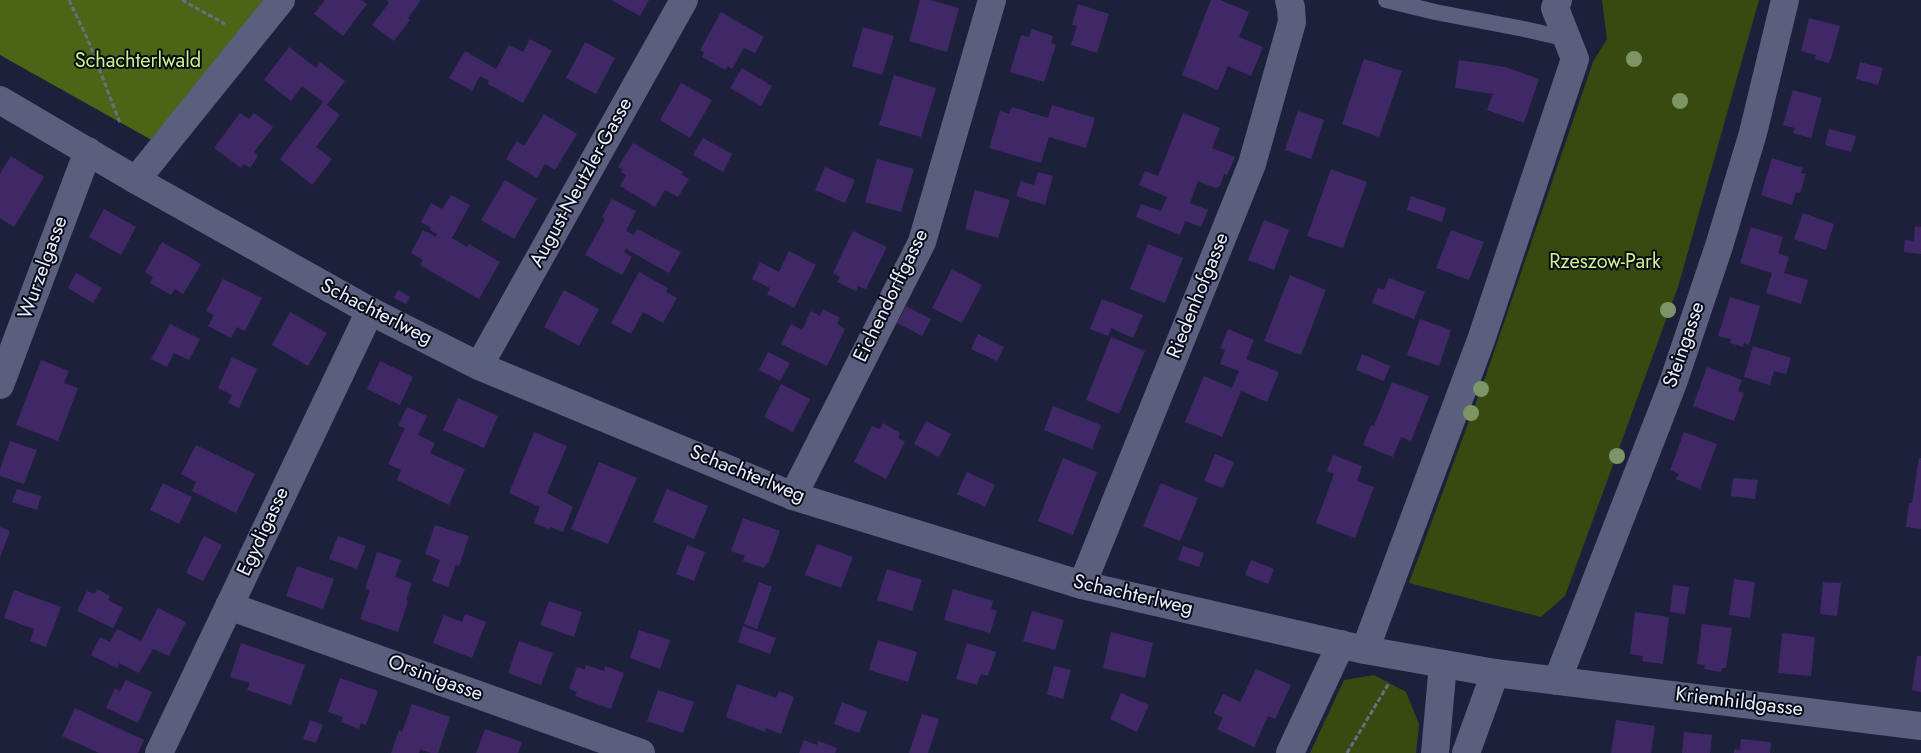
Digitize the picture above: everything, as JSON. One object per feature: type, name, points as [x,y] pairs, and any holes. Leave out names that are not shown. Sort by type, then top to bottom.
[{"type":"street","points":[[136,180],[281,0]]},
{"type":"street","name":"August-Neutzler-Gasse","points":[[480,366],[684,0]]},
{"type":"street","name":"Eichendorffgasse","points":[[793,496],[922,242],[992,0]]},
{"type":"street","name":"Riedenhofgasse","points":[[1082,585],[1252,164],[1292,22],[1291,8],[1288,0]]},
{"type":"street","points":[[1290,753],[1353,647],[1481,340],[1575,59],[1556,8],[1558,0]]},
{"type":"street","name":"Steingasse","points":[[1557,680],[1673,383],[1719,246],[1753,133],[1785,0]]},
{"type":"street","name":"Schachterlweg","points":[[0,100],[136,180],[370,311],[480,366],[793,496],[1082,585],[1353,647],[1443,664],[1557,680]]},
{"type":"street","name":"Wurzelgasse","points":[[0,385],[88,151]]},
{"type":"street","name":"Egydigasse","points":[[159,753],[370,311]]},
{"type":"street","name":"Orsinigasse","points":[[229,606],[641,753]]},
{"type":"street","points":[[1435,753],[1443,664]]},
{"type":"street","points":[[1466,753],[1495,672]]},
{"type":"street","name":"Kriemhildgasse","points":[[1557,680],[1921,726]]},
{"type":"lane","points":[[1386,0],[1568,39]]},
{"type":"path","points":[[69,0],[88,40],[120,123]]},
{"type":"path","points":[[182,0],[226,24]]},
{"type":"path","points":[[1347,753],[1405,657]]},
{"type":"green space","name":"Schachterlwald","points":[[0,0],[263,0],[157,143],[0,55]]},
{"type":"green space","name":"Rzeszow-Park","points":[[1602,0],[1759,0],[1678,287],[1565,596],[1541,617],[1409,583],[1485,378],[1593,62],[1607,39]]},
{"type":"green space","points":[[1374,675],[1406,692],[1419,724],[1416,753],[1310,753],[1344,680]]},
{"type":"building","points":[[325,0],[361,0],[367,4],[343,36],[314,14]]},
{"type":"building","points":[[388,0],[421,0],[408,18],[410,20],[394,41],[372,25],[389,3]]},
{"type":"building","points":[[611,0],[649,0],[640,16]]},
{"type":"building","points":[[920,0],[930,0],[959,8],[947,52],[909,41]]},
{"type":"building","points":[[1211,0],[1220,0],[1249,12],[1239,37],[1263,47],[1251,76],[1228,66],[1218,90],[1182,75]]},
{"type":"building","points":[[1078,4],[1109,14],[1097,53],[1071,45],[1077,26],[1072,25]]},
{"type":"building","points":[[721,12],[764,37],[755,53],[744,48],[732,69],[728,66],[725,70],[702,57],[704,52],[700,50]]},
{"type":"building","points":[[1809,18],[1840,26],[1829,63],[1815,59],[1816,55],[1801,51]]},
{"type":"building","points":[[863,27],[894,36],[882,75],[852,66]]},
{"type":"building","points":[[1032,29],[1053,36],[1051,43],[1056,45],[1044,82],[1010,72],[1021,35],[1029,37]]},
{"type":"building","points":[[530,39],[552,51],[523,103],[488,84],[489,81],[480,76],[472,91],[449,78],[465,51],[496,69],[509,45],[523,52]]},
{"type":"building","points":[[585,42],[615,58],[596,94],[566,78]]},
{"type":"building","points":[[289,47],[316,68],[320,62],[345,81],[327,105],[340,115],[316,147],[332,159],[312,185],[280,159],[323,102],[302,86],[291,101],[264,80]]},
{"type":"building","points":[[1364,59],[1402,71],[1379,137],[1342,124]]},
{"type":"building","points":[[1459,60],[1505,67],[1539,79],[1524,123],[1487,110],[1493,94],[1455,88]]},
{"type":"building","points":[[1860,62],[1883,68],[1878,85],[1856,79]]},
{"type":"building","points":[[742,68],[772,86],[761,106],[730,88]]},
{"type":"building","points":[[894,75],[936,88],[921,137],[879,125]]},
{"type":"building","points":[[681,83],[712,100],[690,138],[660,120]]},
{"type":"building","points":[[1793,90],[1822,98],[1811,138],[1793,133],[1795,128],[1783,125]]},
{"type":"building","points":[[1052,105],[1095,118],[1086,148],[1049,137],[1041,163],[989,148],[1000,111],[1009,114],[1012,107],[1048,118]]},
{"type":"building","points":[[1298,111],[1324,120],[1311,159],[1285,150]]},
{"type":"building","points":[[240,113],[249,119],[254,113],[273,127],[254,152],[258,156],[250,168],[244,164],[241,168],[214,148]]},
{"type":"building","points":[[1183,113],[1220,128],[1212,148],[1235,157],[1227,175],[1224,174],[1220,186],[1215,188],[1198,181],[1190,203],[1208,210],[1201,227],[1185,221],[1180,235],[1136,217],[1141,204],[1161,211],[1167,197],[1139,185],[1145,171],[1158,176]]},
{"type":"building","points":[[544,114],[577,134],[555,170],[545,164],[537,178],[506,159],[517,141],[524,146]]},
{"type":"building","points":[[1829,129],[1856,136],[1851,152],[1825,145]]},
{"type":"building","points":[[703,138],[732,154],[723,172],[693,155]]},
{"type":"building","points":[[633,143],[683,172],[682,175],[689,179],[678,197],[665,190],[655,207],[620,186],[626,175],[618,167]]},
{"type":"building","points":[[11,156],[44,177],[14,227],[0,218],[0,174]]},
{"type":"building","points":[[1772,158],[1803,168],[1801,173],[1806,174],[1800,193],[1796,192],[1792,205],[1761,195]]},
{"type":"building","points":[[877,159],[914,169],[901,212],[865,202]]},
{"type":"building","points":[[825,167],[855,180],[845,203],[815,190]]},
{"type":"building","points":[[1331,169],[1367,182],[1343,248],[1307,236]]},
{"type":"building","points":[[1038,172],[1053,176],[1045,205],[1016,196],[1021,181],[1034,185]]},
{"type":"building","points":[[505,180],[537,199],[514,239],[481,220]]},
{"type":"building","points":[[975,190],[1010,200],[998,238],[965,229]]},
{"type":"building","points":[[451,195],[470,205],[452,238],[467,247],[469,244],[500,262],[479,299],[420,265],[423,260],[411,253],[423,230],[436,237],[437,234],[430,230],[431,228],[421,222],[431,203],[442,209]]},
{"type":"building","points":[[1411,196],[1446,208],[1442,222],[1407,210]]},
{"type":"building","points":[[612,199],[636,211],[626,231],[634,235],[637,229],[681,252],[669,273],[626,249],[624,252],[632,257],[622,275],[585,255],[605,219],[602,217]]},
{"type":"building","points":[[104,209],[136,227],[121,255],[89,237]]},
{"type":"building","points":[[1803,213],[1834,224],[1826,250],[1794,239]]},
{"type":"building","points":[[1264,220],[1289,230],[1274,270],[1248,260]]},
{"type":"building","points":[[1915,226],[1921,227],[1921,254],[1904,252],[1905,240],[1914,241]]},
{"type":"building","points":[[1751,227],[1783,237],[1778,253],[1789,257],[1784,273],[1808,280],[1801,304],[1766,293],[1772,273],[1740,263]]},
{"type":"building","points":[[1451,230],[1484,242],[1469,280],[1436,268]]},
{"type":"building","points":[[853,231],[887,247],[866,289],[858,286],[856,291],[837,282],[840,277],[833,273]]},
{"type":"building","points":[[162,242],[201,264],[183,294],[175,289],[171,295],[150,283],[153,277],[145,272]]},
{"type":"building","points":[[1148,244],[1183,258],[1165,303],[1130,289]]},
{"type":"building","points":[[789,251],[816,265],[794,308],[767,294],[770,288],[752,279],[760,262],[779,272]]},
{"type":"building","points":[[952,269],[982,285],[962,323],[932,308]]},
{"type":"building","points":[[639,272],[668,288],[666,292],[677,298],[663,323],[643,312],[631,334],[611,323]]},
{"type":"building","points":[[76,273],[102,288],[93,303],[68,288]]},
{"type":"building","points":[[1290,275],[1326,290],[1301,355],[1264,341]]},
{"type":"building","points":[[1389,278],[1425,292],[1414,319],[1372,303],[1378,288],[1384,290]]},
{"type":"building","points":[[223,279],[262,298],[245,331],[237,327],[231,338],[208,326],[214,315],[206,311]]},
{"type":"building","points":[[398,290],[410,297],[406,304],[394,298]]},
{"type":"building","points":[[564,290],[599,309],[579,346],[544,327]]},
{"type":"building","points":[[1730,297],[1760,306],[1749,345],[1744,343],[1743,347],[1730,343],[1731,339],[1718,336]]},
{"type":"building","points":[[1102,299],[1143,315],[1133,338],[1111,328],[1108,336],[1090,329]]},
{"type":"building","points":[[906,306],[931,319],[922,336],[897,323]]},
{"type":"building","points":[[823,309],[840,318],[837,324],[845,329],[827,366],[781,344],[791,324],[802,330],[811,311],[820,316]]},
{"type":"building","points":[[290,312],[327,333],[308,366],[272,345]]},
{"type":"building","points":[[1420,319],[1451,330],[1439,366],[1407,355]]},
{"type":"building","points":[[170,324],[200,339],[189,360],[174,353],[167,367],[151,359]]},
{"type":"building","points":[[1228,329],[1254,340],[1246,359],[1279,372],[1267,402],[1241,391],[1222,437],[1185,422],[1204,376],[1232,388],[1239,371],[1220,364],[1225,350],[1220,348]]},
{"type":"building","points":[[978,334],[1004,347],[997,361],[971,349]]},
{"type":"building","points":[[1111,337],[1145,351],[1119,414],[1086,400]]},
{"type":"building","points":[[1753,346],[1791,358],[1786,374],[1774,371],[1770,385],[1744,377]]},
{"type":"building","points":[[768,352],[790,363],[780,381],[759,370]]},
{"type":"building","points":[[1362,354],[1390,366],[1384,381],[1356,370]]},
{"type":"building","points":[[232,357],[257,369],[239,408],[228,403],[232,395],[218,388]]},
{"type":"building","points":[[41,360],[69,371],[64,383],[78,388],[58,441],[16,425]]},
{"type":"building","points":[[380,361],[413,377],[400,405],[367,389]]},
{"type":"building","points":[[1707,367],[1742,380],[1738,391],[1744,393],[1734,421],[1693,406]]},
{"type":"building","points":[[1392,382],[1429,396],[1411,441],[1401,437],[1393,457],[1363,445],[1371,425],[1374,426]]},
{"type":"building","points":[[781,384],[810,399],[793,432],[764,417]]},
{"type":"building","points":[[458,398],[498,416],[484,448],[443,430]]},
{"type":"building","points":[[1053,406],[1101,425],[1092,449],[1044,430]]},
{"type":"building","points":[[407,407],[427,416],[418,435],[435,443],[430,453],[465,469],[449,505],[397,480],[401,470],[388,464],[405,428],[398,426]]},
{"type":"building","points":[[926,421],[951,434],[939,457],[914,444]]},
{"type":"building","points":[[883,423],[900,433],[898,438],[905,442],[886,479],[854,462],[872,426],[880,429]]},
{"type":"building","points":[[534,432],[567,446],[547,493],[573,507],[563,532],[534,523],[540,507],[509,493]]},
{"type":"building","points":[[1684,432],[1717,444],[1700,489],[1676,479],[1679,474],[1670,470]]},
{"type":"building","points":[[10,441],[37,450],[24,484],[0,476],[0,469]]},
{"type":"building","points":[[196,445],[255,474],[236,513],[192,491],[196,482],[181,474]]},
{"type":"building","points":[[1215,454],[1234,462],[1223,488],[1204,481]]},
{"type":"building","points":[[1333,455],[1362,466],[1357,481],[1374,487],[1355,538],[1316,523],[1334,474],[1327,471]]},
{"type":"building","points":[[1063,458],[1097,472],[1073,535],[1038,521]]},
{"type":"building","points":[[1919,458],[1921,458],[1921,529],[1906,527]]},
{"type":"building","points":[[599,462],[637,478],[608,544],[571,529]]},
{"type":"building","points":[[967,472],[995,485],[985,507],[957,494]]},
{"type":"building","points":[[1733,478],[1758,480],[1755,499],[1731,496]]},
{"type":"building","points":[[163,483],[192,497],[179,524],[150,510]]},
{"type":"building","points":[[1161,483],[1198,498],[1180,541],[1143,526]]},
{"type":"building","points":[[17,489],[41,496],[37,510],[12,502]]},
{"type":"building","points":[[667,489],[708,506],[694,539],[653,522]]},
{"type":"building","points":[[743,518],[780,531],[768,564],[764,568],[743,561],[745,556],[731,551]]},
{"type":"building","points":[[435,525],[469,536],[459,566],[456,565],[448,587],[432,581],[440,560],[425,554]]},
{"type":"building","points":[[0,527],[10,531],[0,557]]},
{"type":"building","points":[[204,536],[222,545],[203,581],[186,573]]},
{"type":"building","points":[[338,536],[366,546],[357,569],[329,559]]},
{"type":"building","points":[[817,544],[853,557],[841,588],[805,575]]},
{"type":"building","points":[[687,545],[705,552],[694,581],[676,574]]},
{"type":"building","points":[[1183,546],[1204,553],[1199,567],[1178,560]]},
{"type":"building","points":[[377,552],[401,560],[395,577],[412,583],[398,632],[360,619],[370,590],[365,589]]},
{"type":"building","points":[[1251,560],[1274,569],[1268,584],[1245,575]]},
{"type":"building","points":[[297,566],[334,579],[323,609],[286,596]]},
{"type":"building","points":[[887,569],[922,580],[912,611],[877,600]]},
{"type":"building","points":[[1734,579],[1755,582],[1750,618],[1729,615]]},
{"type":"building","points":[[759,582],[772,587],[757,629],[744,624]]},
{"type":"building","points":[[1823,582],[1841,583],[1837,616],[1820,614]]},
{"type":"building","points":[[1673,585],[1689,587],[1685,614],[1670,612]]},
{"type":"building","points":[[97,589],[110,596],[108,600],[123,608],[113,628],[77,611],[87,591],[95,594]]},
{"type":"building","points":[[953,589],[993,601],[991,609],[997,611],[990,633],[944,620]]},
{"type":"building","points":[[14,590],[61,607],[46,647],[30,641],[34,629],[4,618]]},
{"type":"building","points":[[549,601],[582,612],[574,637],[540,625]]},
{"type":"building","points":[[158,608],[186,622],[169,656],[153,649],[139,673],[119,663],[117,668],[91,655],[100,637],[110,642],[117,629],[141,641]]},
{"type":"building","points":[[1032,611],[1064,620],[1055,650],[1023,641]]},
{"type":"building","points":[[1635,612],[1669,617],[1663,664],[1642,661],[1643,656],[1630,654]]},
{"type":"building","points":[[465,614],[486,622],[472,658],[433,643],[444,615],[462,622]]},
{"type":"building","points":[[1702,624],[1732,628],[1726,668],[1722,668],[1721,672],[1704,669],[1705,665],[1697,664]]},
{"type":"building","points":[[743,626],[776,638],[770,654],[738,642]]},
{"type":"building","points":[[639,630],[670,640],[660,669],[630,658]]},
{"type":"building","points":[[1111,632],[1153,643],[1145,678],[1103,668]]},
{"type":"building","points":[[1782,633],[1815,637],[1811,676],[1778,673]]},
{"type":"building","points":[[878,640],[917,652],[908,682],[869,670]]},
{"type":"building","points":[[519,641],[553,653],[541,685],[508,673]]},
{"type":"building","points":[[241,643],[305,665],[291,705],[247,690],[250,683],[230,677]]},
{"type":"building","points":[[967,643],[996,652],[988,676],[981,674],[977,685],[956,679]]},
{"type":"building","points":[[1917,656],[1921,656],[1921,692],[1912,690]]},
{"type":"building","points":[[586,665],[604,671],[605,666],[624,673],[611,709],[575,696],[577,692],[569,689],[577,667],[585,670]]},
{"type":"building","points":[[1054,666],[1071,670],[1063,699],[1047,694]]},
{"type":"building","points":[[1256,669],[1291,685],[1275,719],[1268,716],[1254,747],[1217,729],[1223,718],[1214,713],[1223,694],[1240,702]]},
{"type":"building","points":[[340,678],[378,691],[366,725],[361,723],[359,729],[341,722],[343,717],[328,712]]},
{"type":"building","points":[[126,680],[152,692],[138,723],[106,708],[115,688],[120,691]]},
{"type":"building","points":[[737,684],[776,698],[779,691],[794,697],[781,734],[766,728],[765,732],[726,717]]},
{"type":"building","points":[[658,690],[694,702],[683,733],[647,721]]},
{"type":"building","points":[[1121,693],[1149,705],[1137,732],[1110,719]]},
{"type":"building","points":[[842,702],[867,712],[859,733],[834,724]]},
{"type":"building","points":[[412,704],[450,717],[438,753],[431,753],[420,749],[419,753],[391,753],[399,730],[402,732]]},
{"type":"building","points":[[75,708],[144,740],[138,753],[99,753],[62,736]]},
{"type":"building","points":[[922,714],[939,719],[928,753],[909,753]]},
{"type":"building","points":[[310,720],[323,725],[316,743],[303,739]]},
{"type":"building","points":[[1616,720],[1655,726],[1651,753],[1611,753]]},
{"type":"building","points":[[485,729],[522,742],[518,753],[476,753]]},
{"type":"building","points":[[1684,732],[1712,735],[1710,753],[1682,753]]},
{"type":"building","points":[[1741,739],[1771,742],[1770,753],[1734,753],[1734,749],[1740,750]]},
{"type":"building","points":[[804,740],[817,745],[818,741],[837,748],[835,753],[799,753]]}]
